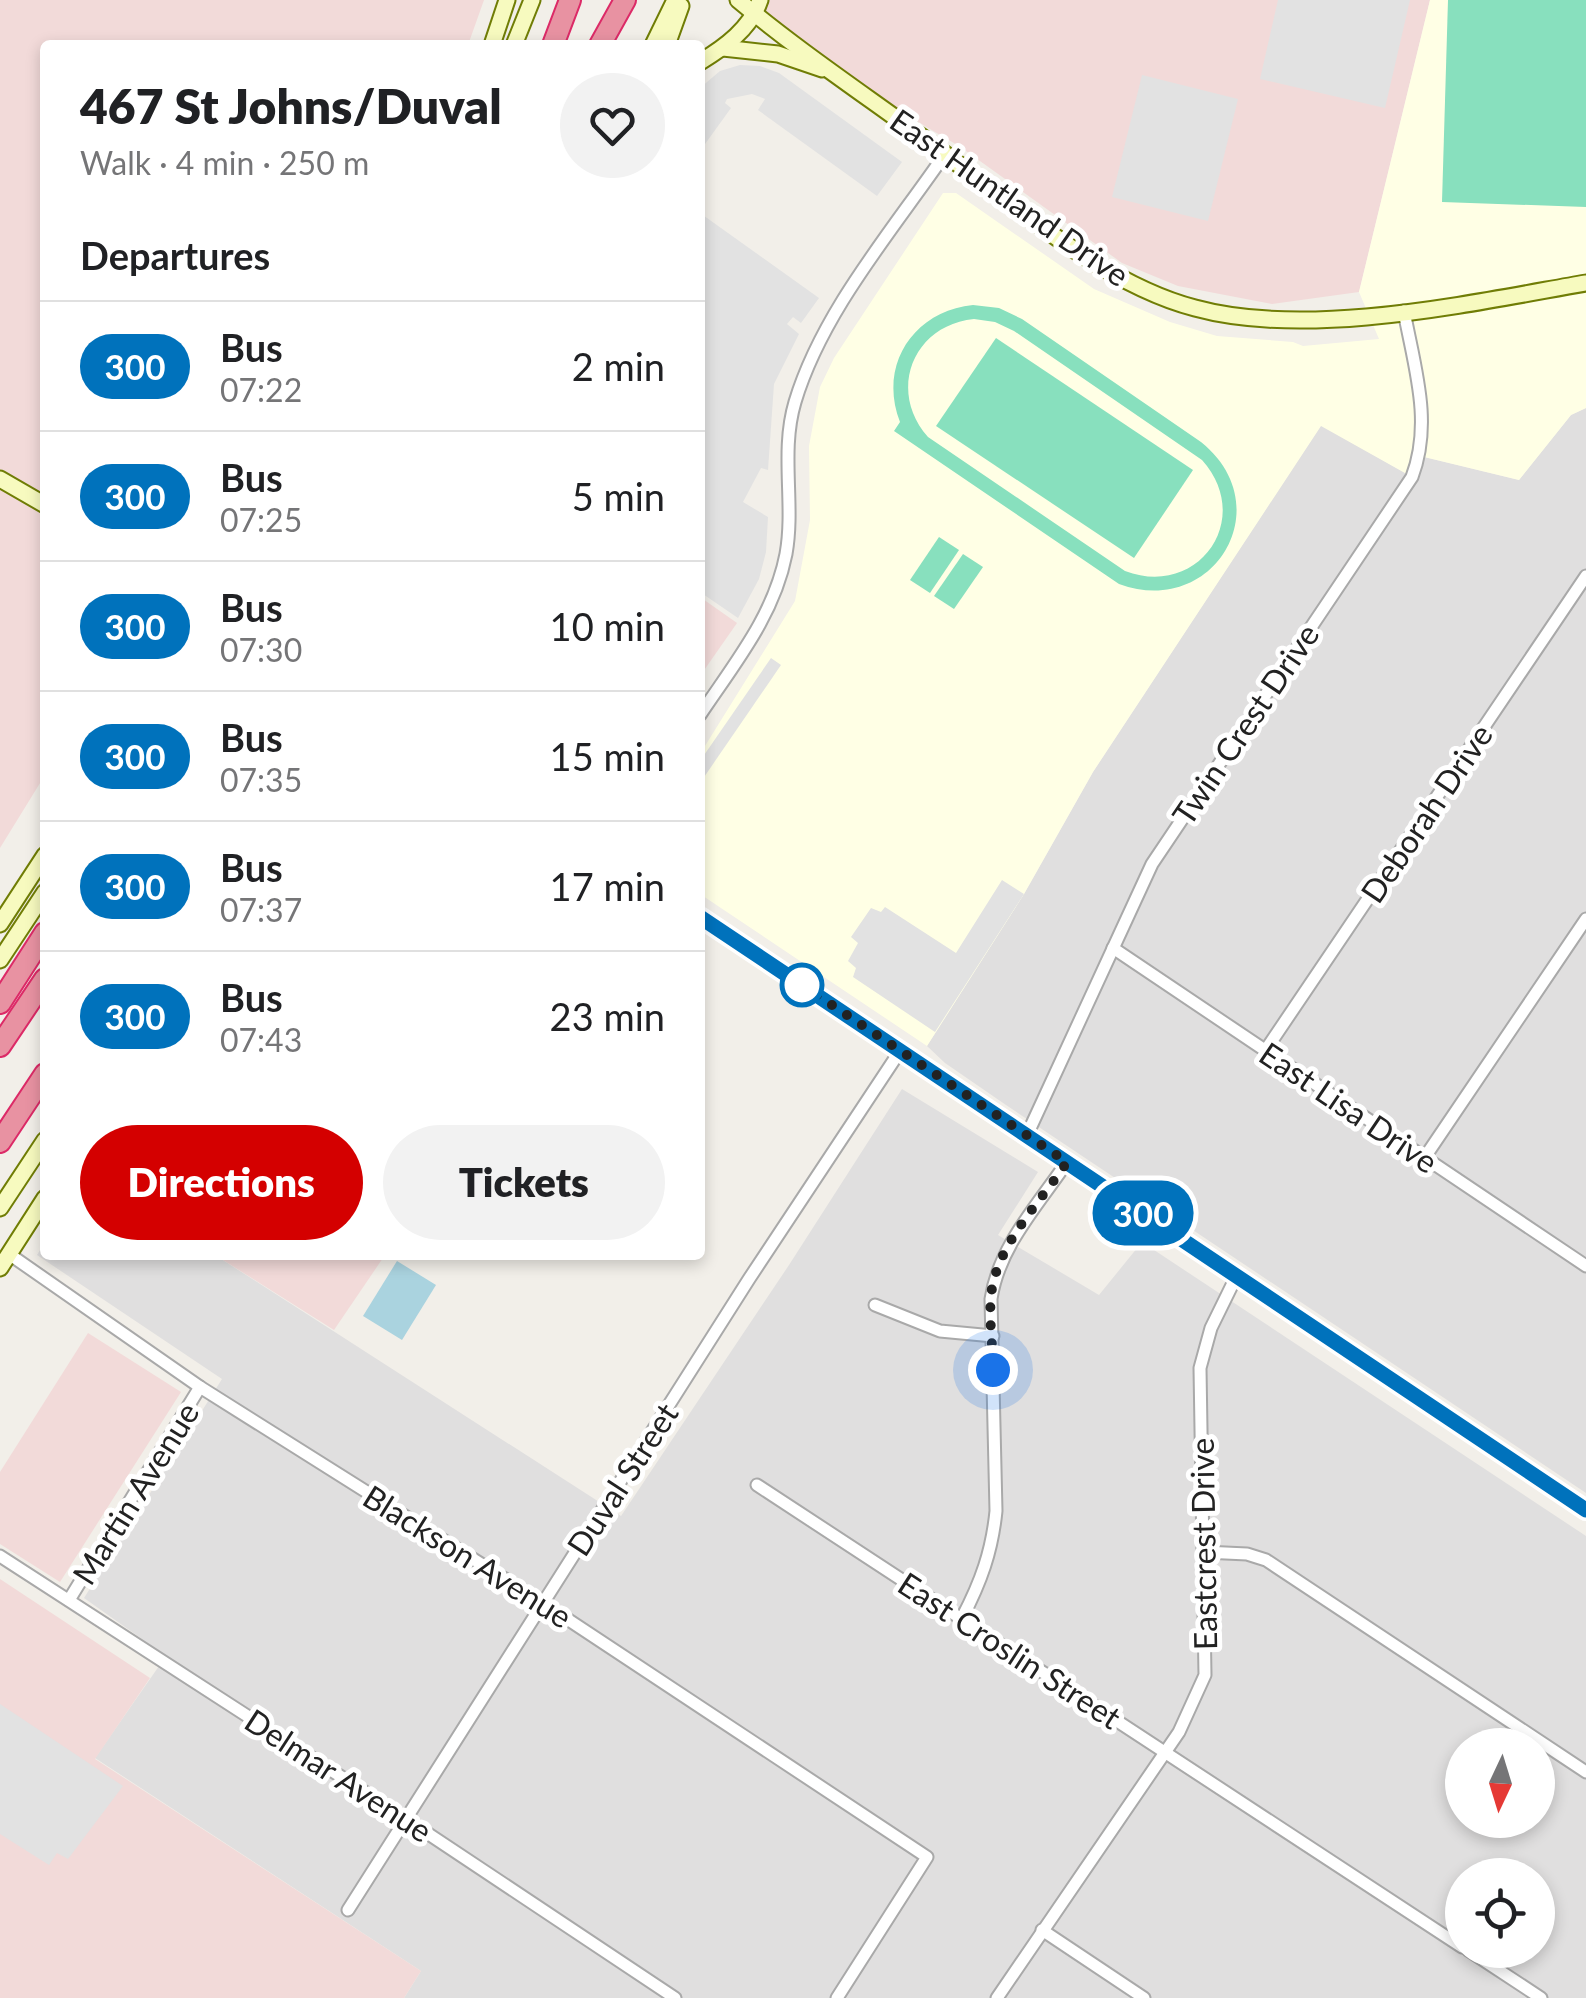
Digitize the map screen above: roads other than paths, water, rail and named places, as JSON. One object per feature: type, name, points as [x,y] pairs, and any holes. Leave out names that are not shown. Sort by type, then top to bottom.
[{"type":"highway","points":[[555,40],[570,0]]},
{"type":"highway","points":[[601,40],[614,0]]},
{"type":"highway","points":[[602,40],[625,0]]},
{"type":"highway","points":[[0,1003],[40,941]]},
{"type":"highway","points":[[0,1046],[40,986]]},
{"type":"highway","points":[[0,1142],[40,1082]]},
{"type":"street","points":[[494,40],[507,0]]},
{"type":"street","points":[[516,40],[532,0]]},
{"type":"street","points":[[656,40],[679,0]]},
{"type":"street","points":[[668,40],[679,0]]},
{"type":"street","name":"East Huntland Drive","points":[[738,0],[758,7],[834,73],[1036,222],[1154,295],[1196,309],[1292,321],[1404,311],[1586,283]]},
{"type":"street","points":[[705,59],[723,48],[758,7]]},
{"type":"street","points":[[723,48],[778,54],[834,73]]},
{"type":"street","points":[[705,707],[770,607],[786,553],[788,440],[808,364],[827,326],[945,154]]},
{"type":"street","name":"Twin Crest Drive","points":[[1026,1135],[1152,864],[1412,477],[1420,456],[1422,404],[1404,311]]},
{"type":"street","points":[[0,479],[40,502]]},
{"type":"street","name":"Deborah Drive","points":[[1265,1051],[1586,576]]},
{"type":"street","points":[[0,924],[40,863]]},
{"type":"street","points":[[0,960],[40,900]]},
{"type":"street","points":[[705,920],[1586,1510]]},
{"type":"street","points":[[1425,1157],[1586,920]]},
{"type":"street","name":"East Lisa Drive","points":[[1113,948],[1586,1265]]},
{"type":"street","name":"Duval Street","points":[[348,1910],[749,1279],[900,1051]]},
{"type":"street","points":[[0,1208],[40,1148]]},
{"type":"street","points":[[962,1618],[982,1580],[994,1528],[991,1299],[1010,1245],[1067,1162]]},
{"type":"street","points":[[4,1261],[40,1206]]},
{"type":"street","name":"Blackson Avenue","points":[[4,1261],[543,1603],[927,1857],[837,1998]]},
{"type":"street","name":"Eastcrest Drive","points":[[997,1998],[1188,1716],[1205,1675],[1200,1368],[1211,1328],[1236,1275]]},
{"type":"street","points":[[874,1304],[940,1331],[992,1336]]},
{"type":"street","name":"Martin Avenue","points":[[69,1600],[200,1387]]},
{"type":"street","name":"East Croslin Street","points":[[757,1485],[1445,1935]]},
{"type":"street","points":[[1204,1552],[1247,1554],[1266,1560],[1586,1772]]},
{"type":"street","name":"Delmar Avenue","points":[[0,1556],[676,1998]]},
{"type":"street","points":[[1042,1930],[1141,1996]]},
{"type":"street","name":"East Croslin Street","points":[[1495,1968],[1541,1998]]},
{"type":"water","points":[[397,1261],[436,1285],[402,1340],[363,1316]]}]
